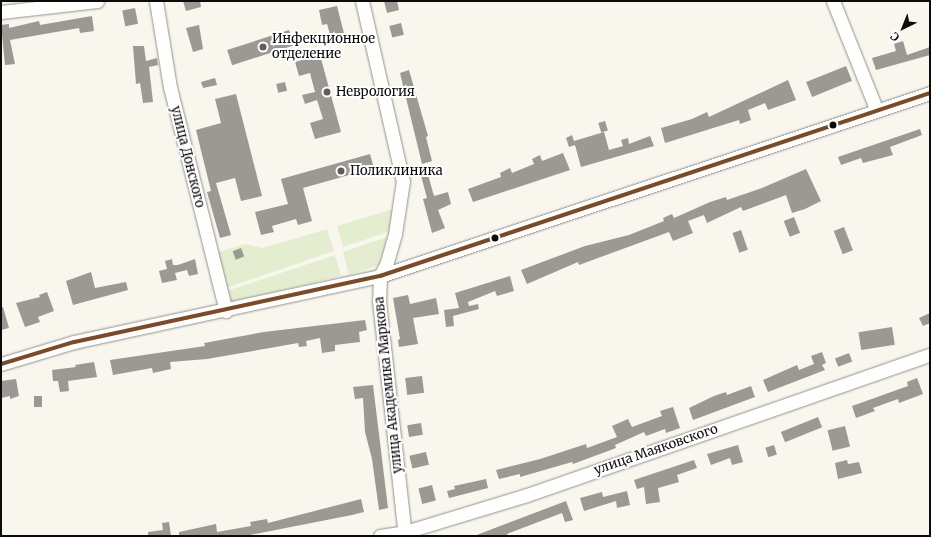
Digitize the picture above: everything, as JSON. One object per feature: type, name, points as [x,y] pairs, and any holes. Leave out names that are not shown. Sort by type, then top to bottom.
[{"type":"street","points":[[1,12],[97,1]]},
{"type":"street","name":"улица Донского","points":[[156,1],[170,87],[226,311]]},
{"type":"street","name":"улица Академика Маркова","points":[[362,1],[402,181],[395,234],[386,265],[380,276],[379,301],[405,534]]},
{"type":"street","points":[[833,1],[877,111]]},
{"type":"street","points":[[1,364],[74,342],[226,311],[380,276],[930,93]]},
{"type":"street","name":"улица Маяковского","points":[[380,536],[405,534],[527,495],[930,355]]},
{"type":"green space","points":[[393,209],[388,232],[343,247],[337,226]]},
{"type":"green space","points":[[327,229],[334,251],[226,288],[216,253],[245,244],[263,248]]},
{"type":"green space","points":[[387,237],[379,265],[349,275],[343,252]]},
{"type":"green space","points":[[335,255],[341,276],[231,302],[227,291]]},
{"type":"building","points":[[183,1],[200,1],[201,7],[186,11]]},
{"type":"building","points":[[384,1],[397,1],[399,10],[387,13]]},
{"type":"building","points":[[337,6],[345,37],[332,41],[327,24],[322,25],[319,10]]},
{"type":"building","points":[[135,8],[138,24],[125,26],[122,10]]},
{"type":"building","points":[[92,16],[94,31],[80,33],[79,28],[10,40],[15,64],[5,65],[1,25],[9,24],[9,28],[39,21],[40,25]]},
{"type":"building","points":[[401,23],[404,35],[392,38],[389,26]]},
{"type":"building","points":[[199,25],[203,49],[193,52],[186,28]]},
{"type":"building","points":[[289,30],[294,45],[232,65],[227,50]]},
{"type":"building","points":[[903,41],[907,55],[930,47],[930,55],[876,70],[872,58],[896,51],[894,44]]},
{"type":"building","points":[[133,46],[144,46],[146,61],[157,58],[158,65],[149,67],[153,102],[143,103],[140,83],[136,84]]},
{"type":"building","points":[[320,55],[341,132],[315,139],[310,123],[323,119],[317,100],[305,104],[302,95],[315,92],[310,73],[299,76],[295,62]]},
{"type":"building","points":[[846,66],[852,81],[812,97],[806,82]]},
{"type":"building","points":[[409,70],[428,136],[426,137],[432,161],[422,164],[400,73]]},
{"type":"building","points":[[215,78],[217,85],[203,88],[201,82]]},
{"type":"building","points":[[788,80],[796,100],[768,110],[765,103],[748,110],[751,120],[740,124],[739,120],[665,143],[661,128],[692,119],[707,112],[709,117]]},
{"type":"building","points":[[285,82],[287,91],[278,93],[276,84]]},
{"type":"building","points":[[236,94],[262,196],[241,201],[235,178],[216,183],[231,235],[220,238],[207,192],[211,191],[196,130],[221,123],[215,99]]},
{"type":"building","points":[[605,121],[608,131],[601,133],[598,123]]},
{"type":"building","points":[[920,129],[922,135],[890,147],[893,155],[863,163],[861,158],[841,165],[838,157]]},
{"type":"building","points":[[604,132],[609,150],[623,146],[621,140],[628,138],[629,144],[650,136],[654,146],[581,167],[575,145],[569,147],[566,138],[572,135],[574,141]]},
{"type":"building","points":[[563,153],[570,170],[473,202],[468,189],[501,177],[500,173],[510,168],[512,173],[534,164],[532,159],[540,155],[542,161]]},
{"type":"building","points":[[370,154],[374,168],[303,188],[312,221],[298,225],[296,219],[272,226],[274,232],[261,235],[255,212],[288,204],[281,179]]},
{"type":"building","points":[[806,169],[821,201],[805,209],[792,213],[786,195],[743,211],[741,207],[707,223],[704,215],[688,221],[693,233],[673,241],[669,232],[579,265],[578,262],[527,284],[521,270],[585,246],[629,235],[664,221],[663,218],[672,214],[674,218],[710,202],[726,197],[727,200],[762,188]]},
{"type":"building","points":[[427,171],[434,196],[448,192],[451,204],[438,210],[445,228],[432,233],[423,199],[427,198],[420,172]]},
{"type":"building","points":[[794,217],[800,233],[790,237],[784,221]]},
{"type":"building","points":[[844,227],[853,250],[843,254],[834,231]]},
{"type":"building","points":[[741,230],[748,250],[739,253],[732,233]]},
{"type":"building","points":[[241,248],[244,256],[236,260],[233,251]]},
{"type":"building","points":[[172,259],[173,265],[178,265],[195,259],[198,274],[189,276],[187,270],[175,273],[177,280],[162,283],[159,271],[167,269],[165,261]]},
{"type":"building","points":[[91,272],[95,288],[126,282],[128,290],[73,305],[66,281]]},
{"type":"building","points":[[510,276],[514,291],[497,296],[495,291],[468,302],[469,306],[478,304],[479,309],[453,316],[454,326],[446,327],[444,310],[459,308],[455,293]]},
{"type":"building","points":[[47,292],[54,311],[38,317],[40,322],[25,327],[16,303],[40,297],[39,295]]},
{"type":"building","points":[[408,295],[410,304],[436,298],[439,314],[413,318],[418,344],[399,347],[398,340],[400,339],[393,298]]},
{"type":"building","points":[[3,307],[9,328],[1,330],[1,308]]},
{"type":"building","points":[[930,313],[930,323],[923,326],[919,318]]},
{"type":"building","points":[[365,320],[367,330],[359,332],[360,342],[335,345],[335,351],[322,353],[320,338],[306,341],[307,346],[299,347],[298,343],[207,359],[170,362],[171,369],[153,373],[152,368],[113,375],[110,360],[205,346],[204,343],[264,332]]},
{"type":"building","points":[[892,327],[895,345],[861,350],[858,332]]},
{"type":"building","points":[[822,352],[826,363],[822,365],[825,370],[768,392],[763,380],[797,365],[799,370],[814,364],[811,356]]},
{"type":"building","points":[[849,353],[852,361],[838,367],[835,358]]},
{"type":"building","points":[[94,362],[97,377],[68,381],[69,391],[60,392],[58,381],[53,381],[52,370],[76,367],[75,365]]},
{"type":"building","points":[[422,376],[424,393],[407,395],[405,378]]},
{"type":"building","points":[[917,378],[923,394],[899,403],[898,399],[873,408],[875,411],[856,418],[852,406],[908,386],[907,382]]},
{"type":"building","points":[[16,379],[19,396],[10,399],[10,396],[1,398],[1,381]]},
{"type":"building","points":[[373,385],[388,508],[379,510],[372,459],[365,432],[363,398],[355,399],[353,387]]},
{"type":"building","points":[[751,386],[755,397],[693,420],[689,408],[714,396],[726,392],[727,395]]},
{"type":"building","points":[[34,396],[42,396],[42,407],[34,407]]},
{"type":"building","points":[[673,407],[680,428],[666,433],[665,429],[646,436],[644,432],[615,445],[616,448],[573,464],[572,462],[520,477],[520,474],[499,479],[496,470],[540,459],[586,444],[587,448],[617,437],[612,426],[628,419],[632,427],[662,416],[660,411]]},
{"type":"building","points":[[818,417],[822,427],[785,442],[781,432]]},
{"type":"building","points":[[421,423],[423,435],[409,437],[407,425]]},
{"type":"building","points":[[845,426],[850,446],[833,451],[828,430]]},
{"type":"building","points":[[738,445],[743,462],[732,465],[730,458],[711,465],[707,454]]},
{"type":"building","points":[[774,445],[777,455],[768,457],[765,448]]},
{"type":"building","points":[[426,452],[429,465],[412,468],[409,456]]},
{"type":"building","points":[[694,460],[697,468],[677,475],[679,482],[658,488],[660,502],[646,504],[644,487],[637,489],[634,480]]},
{"type":"building","points":[[847,460],[848,464],[859,462],[862,473],[838,479],[835,463]]},
{"type":"building","points":[[486,479],[488,488],[449,498],[447,491],[455,489],[454,486]]},
{"type":"building","points":[[432,485],[436,501],[422,504],[418,488]]},
{"type":"building","points":[[627,491],[630,505],[617,508],[616,501],[584,511],[580,498],[602,492],[603,497]]},
{"type":"building","points":[[361,499],[364,512],[352,515],[245,536],[179,536],[179,532],[216,524],[217,532],[251,526],[250,522],[267,519],[268,523]]},
{"type":"building","points":[[566,501],[573,520],[565,522],[562,513],[507,534],[508,536],[474,536]]},
{"type":"building","points":[[169,522],[171,536],[148,536],[148,532],[163,530],[162,523]]},
{"type":"transit line","points":[[1,364],[74,342],[380,276],[930,93]]},
{"type":"place","name":"Инфекционное отделение","points":[[263,47]]},
{"type":"place","name":"Неврология","points":[[327,92]]},
{"type":"place","name":"Поликлиника","points":[[341,171]]}]
